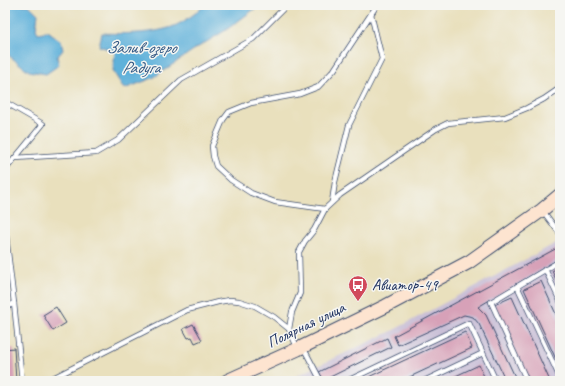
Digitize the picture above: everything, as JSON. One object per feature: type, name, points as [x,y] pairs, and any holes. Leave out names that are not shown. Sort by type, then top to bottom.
[{"type":"main road","name":"Полярная улица","points":[[227,381],[386,306],[469,262],[542,210],[560,195]]},
{"type":"lane","points":[[15,158],[96,153],[107,147],[118,140],[181,80],[253,39],[287,5]]},
{"type":"lane","points":[[325,209],[275,202],[251,193],[231,180],[216,166],[212,146],[223,120],[229,112],[251,103],[300,94],[318,87],[334,70],[377,5]]},
{"type":"lane","points":[[332,202],[335,182],[349,125],[382,59],[371,14]]},
{"type":"lane","points":[[289,329],[292,312],[300,293],[299,252],[305,241],[314,230],[325,209],[332,202],[436,129],[448,123],[506,117],[544,99],[560,88]]},
{"type":"lane","points":[[5,102],[43,124],[5,170]]},
{"type":"lane","points":[[542,210],[560,234]]},
{"type":"lane","points":[[5,227],[22,381]]},
{"type":"lane","points":[[527,381],[491,302],[560,261]]},
{"type":"lane","points":[[546,269],[560,301]]},
{"type":"lane","points":[[517,286],[560,378]]},
{"type":"lane","points":[[48,381],[187,310],[230,300],[239,300],[255,306],[274,317],[289,329],[321,381]]},
{"type":"lane","points":[[5,309],[14,303]]},
{"type":"lane","points":[[347,381],[469,323],[496,381]]},
{"type":"lane","points":[[424,381],[483,353]]},
{"type":"shaded area","points":[[560,241],[560,381],[286,381],[390,332]]},
{"type":"water","points":[[5,5],[29,5],[38,14],[36,29],[38,33],[48,31],[61,41],[63,50],[57,57],[59,65],[46,74],[29,71],[8,55],[5,50]]},
{"type":"water","name":"Залив-озеро Радуга","points":[[205,5],[260,5],[226,30],[153,78],[124,89],[113,71],[115,51],[99,46],[102,33],[117,34],[150,32],[165,29],[186,20]]},
{"type":"building","points":[[559,247],[560,258],[478,307],[486,315],[517,381],[506,381],[479,324],[473,317],[464,315],[398,345],[394,336]]},
{"type":"building","points":[[560,267],[560,288],[552,271]]},
{"type":"building","points":[[541,281],[560,323],[560,368],[524,289]]},
{"type":"building","points":[[512,297],[550,381],[529,381],[494,305]]},
{"type":"building","points":[[56,307],[66,323],[53,331],[43,315]]},
{"type":"building","points":[[193,324],[202,340],[195,343],[192,337],[188,338],[183,329]]},
{"type":"building","points":[[465,332],[472,348],[401,381],[360,381]]},
{"type":"building","points":[[387,338],[391,347],[324,380],[319,372]]},
{"type":"building","points":[[14,348],[16,381],[5,381],[5,349]]},
{"type":"building","points":[[479,365],[486,381],[445,381]]},
{"type":"place","name":"Авиатор-49","points":[[358,302]]}]
